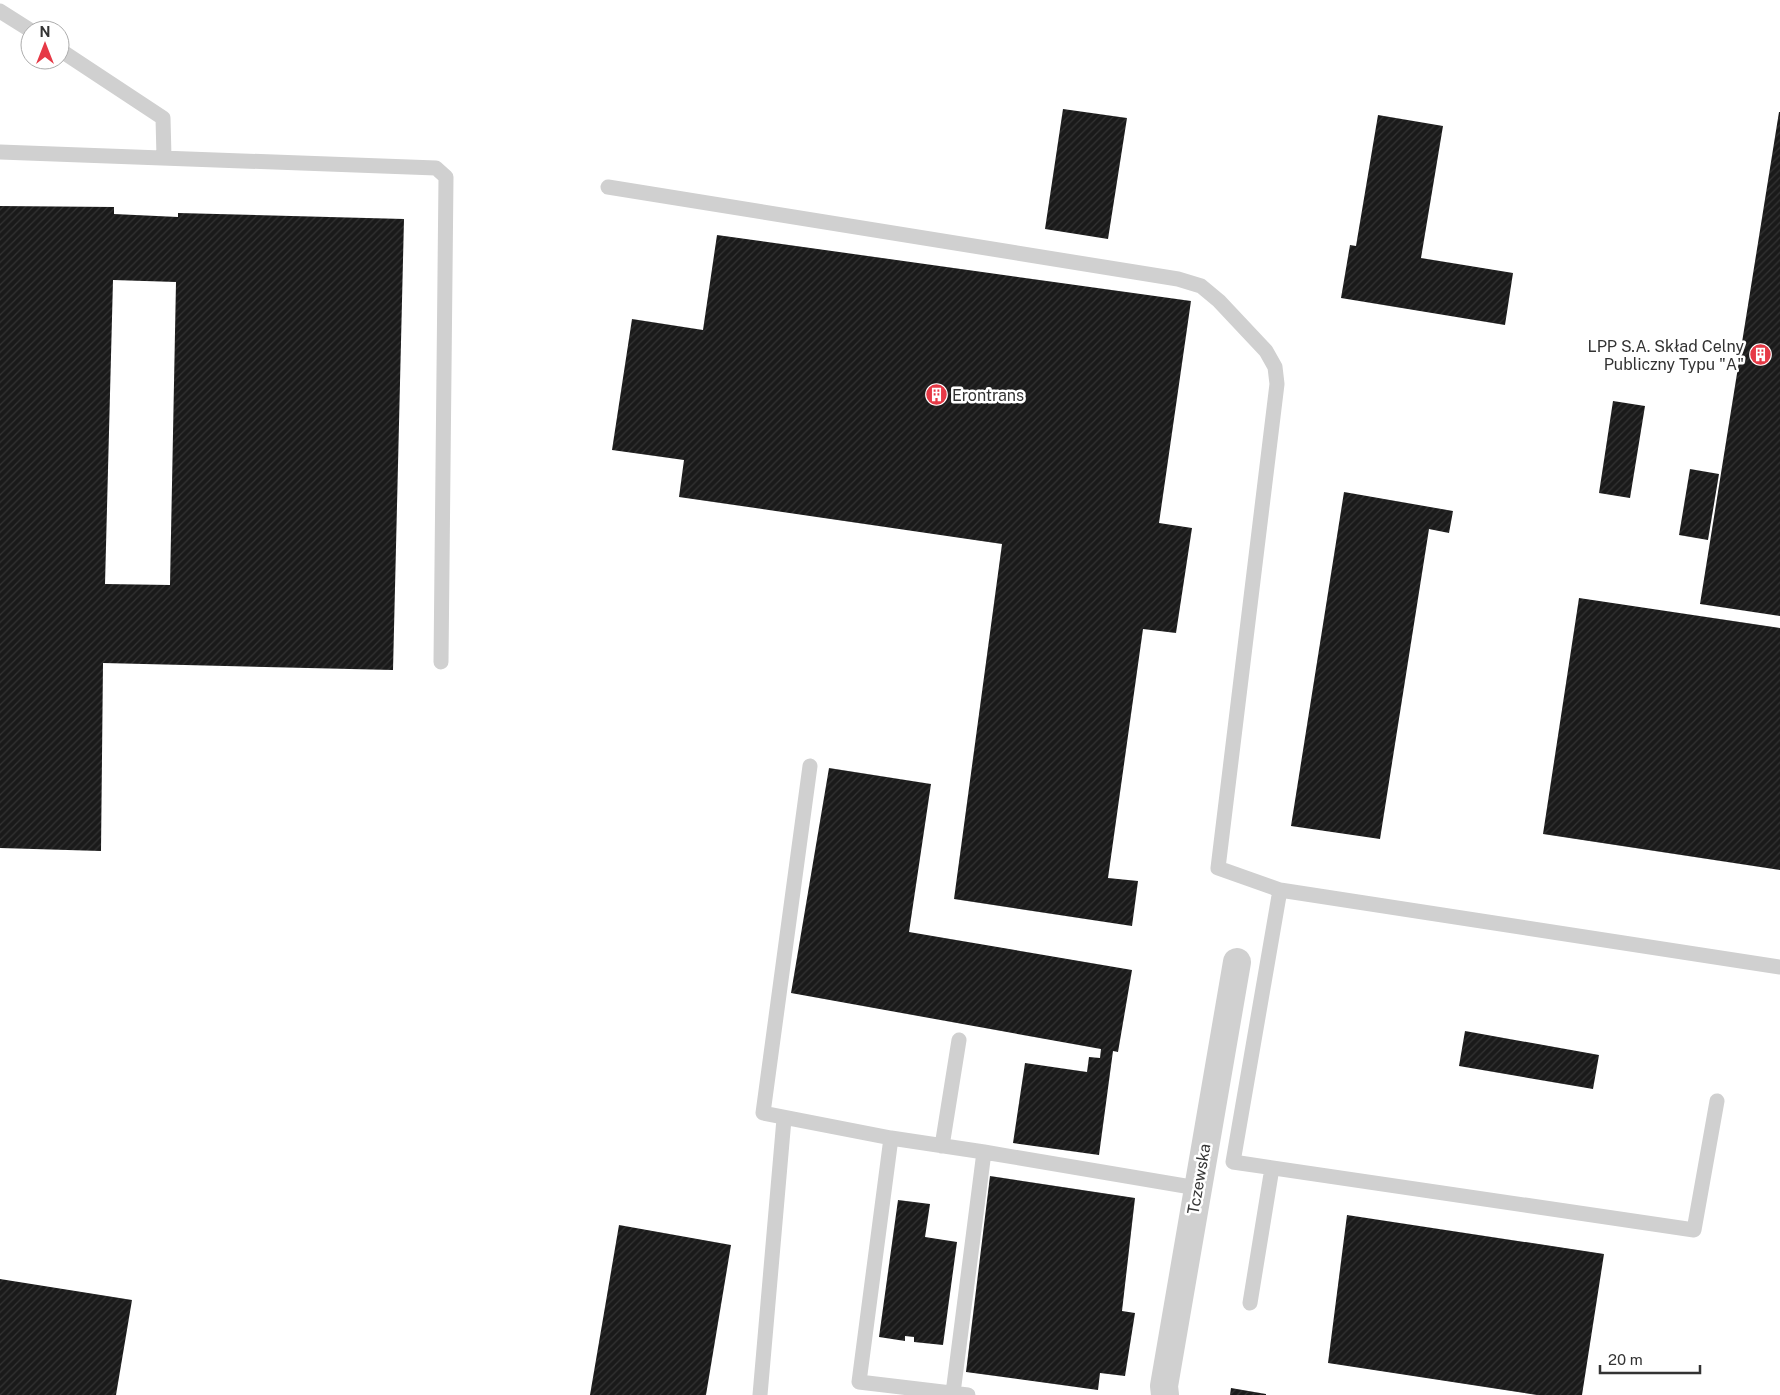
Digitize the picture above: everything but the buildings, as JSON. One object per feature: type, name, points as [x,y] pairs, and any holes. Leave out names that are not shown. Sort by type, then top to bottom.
[{"type":"street","name":"Tczewska","points":[[1165,1395],[1164,1386],[1237,962]]},
{"type":"lane","points":[[0,10],[20,23]]},
{"type":"lane","points":[[70,57],[163,118],[164,157]]},
{"type":"lane","points":[[0,152],[436,168],[446,177],[441,662]]},
{"type":"lane","points":[[608,187],[1178,279],[1200,286],[1226,308],[1266,351],[1275,367],[1277,384],[1218,868],[1280,890],[1780,966]]},
{"type":"lane","points":[[810,766],[763,1113],[784,1119],[891,1138],[1197,1188]]},
{"type":"lane","points":[[1280,890],[1233,1162],[1694,1230],[1717,1101]]},
{"type":"lane","points":[[942,1146],[959,1040]]},
{"type":"lane","points":[[760,1395],[784,1119]]},
{"type":"lane","points":[[891,1138],[859,1382],[960,1394],[984,1152]]},
{"type":"lane","points":[[1250,1303],[1272,1168]]},
{"type":"place","name":"LPP S.A. Skład Celny Publiczny Typu \"A\"","points":[[1760,355]]},
{"type":"place","name":"Erontrans","points":[[936,395]]}]
